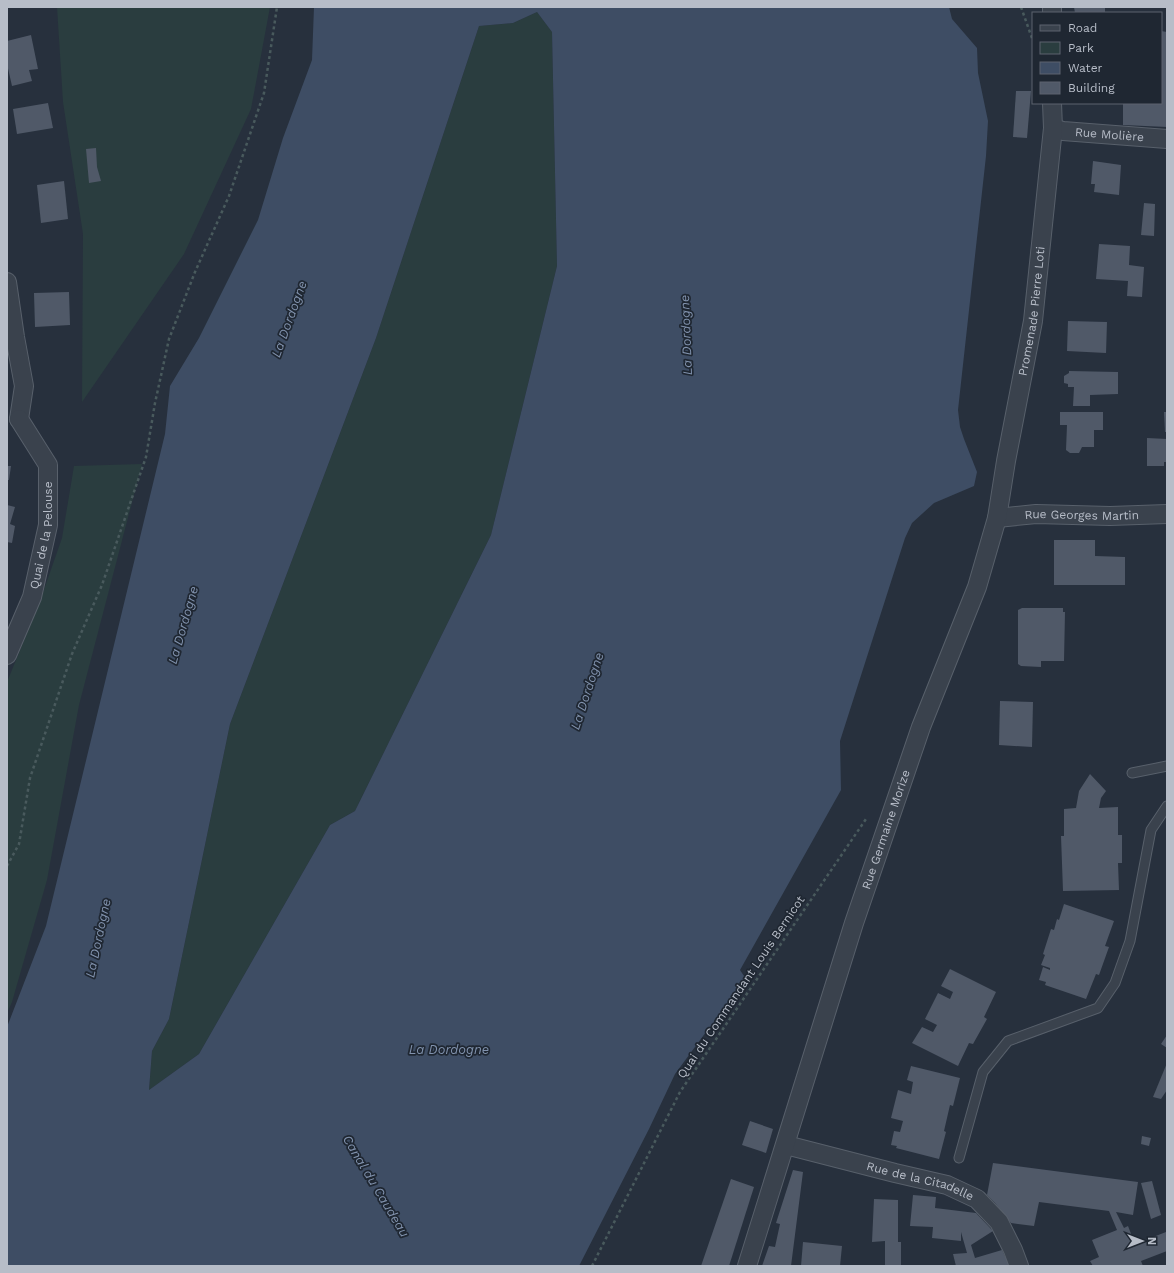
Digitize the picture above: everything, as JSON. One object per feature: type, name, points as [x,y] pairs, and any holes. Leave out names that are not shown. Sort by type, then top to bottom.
[{"type":"street","name":"Promenade Pierre Loti","points":[[997,518],[1006,461],[1034,320],[1053,128],[1052,104]]},
{"type":"street","name":"Rue Molière","points":[[1053,128],[1063,131],[1167,139]]},
{"type":"street","points":[[7,282],[24,386],[13,418]]},
{"type":"street","name":"Quai de la Pelouse","points":[[7,655],[32,597],[48,525],[48,465],[13,418]]},
{"type":"street","name":"Rue Georges Martin","points":[[997,518],[1036,514],[1110,516],[1167,514]]},
{"type":"street","name":"Rue Germaine Morize","points":[[747,1266],[854,923],[921,727],[977,587],[997,518]]},
{"type":"street","name":"Rue de la Citadelle","points":[[786,1145],[947,1185],[977,1199],[998,1222],[1013,1250],[1019,1266]]},
{"type":"lane","points":[[1132,772],[1167,766]]},
{"type":"lane","points":[[959,1158],[983,1072],[1008,1041],[1098,1008],[1115,983],[1130,941],[1150,830],[1167,806]]},
{"type":"path","points":[[7,866],[19,844],[30,778],[72,654],[102,585],[146,457],[154,403],[169,339],[195,272],[229,196],[264,93],[277,7]]},
{"type":"path","points":[[1021,7],[1032,38]]},
{"type":"path","name":"Quai du Commandant Louis Bernicot","points":[[592,1266],[680,1092],[867,816]]},
{"type":"green space","points":[[57,7],[270,7],[251,109],[184,254],[82,402],[83,234],[63,102]]},
{"type":"green space","points":[[537,12],[552,32],[557,266],[491,535],[355,811],[330,825],[199,1054],[149,1090],[152,1051],[169,1019],[230,724],[376,338],[479,26],[513,23]]},
{"type":"green space","points":[[142,464],[79,705],[47,880],[12,1002],[7,1013],[7,682],[39,604],[62,538],[74,466]]},
{"type":"water","name":"La Dordogne","points":[[314,7],[949,7],[952,19],[977,48],[978,73],[988,121],[986,156],[958,410],[960,427],[977,472],[974,486],[934,503],[912,523],[905,538],[840,741],[841,790],[740,970],[748,982],[706,1032],[675,1074],[649,1129],[579,1266],[7,1266],[7,1027],[46,926],[165,434],[170,386],[199,338],[258,220],[283,138],[312,60]],"holes":[[[537,12],[552,32],[557,266],[491,535],[355,811],[330,825],[199,1054],[149,1090],[152,1051],[169,1019],[230,724],[376,338],[479,26],[513,23]]]},
{"type":"building","points":[[1074,7],[1105,7],[1105,12],[1075,12]]},
{"type":"building","points":[[1162,31],[1167,32],[1167,127],[1123,125],[1123,104],[1162,104]]},
{"type":"building","points":[[31,35],[38,69],[29,70],[32,81],[12,86],[7,64],[7,41]]},
{"type":"building","points":[[1016,91],[1031,91],[1027,138],[1013,137]]},
{"type":"building","points":[[48,103],[53,128],[17,134],[13,109]]},
{"type":"building","points":[[96,148],[97,167],[101,181],[89,183],[86,149]]},
{"type":"building","points":[[1093,161],[1121,165],[1119,195],[1094,192],[1095,184],[1091,184]]},
{"type":"building","points":[[64,181],[68,219],[41,223],[37,185]]},
{"type":"building","points":[[1144,203],[1155,204],[1154,236],[1141,235]]},
{"type":"building","points":[[1099,244],[1130,246],[1129,265],[1144,267],[1142,297],[1127,296],[1128,281],[1096,279]]},
{"type":"building","points":[[69,292],[70,325],[35,327],[34,293]]},
{"type":"building","points":[[1068,321],[1107,322],[1106,353],[1067,351]]},
{"type":"building","points":[[1069,371],[1118,372],[1118,394],[1090,395],[1090,406],[1073,406],[1074,387],[1068,387],[1068,384],[1064,383],[1064,376],[1069,373]]},
{"type":"building","points":[[1060,412],[1103,412],[1103,430],[1094,430],[1094,447],[1082,447],[1079,453],[1070,453],[1066,450],[1067,425],[1060,425]]},
{"type":"building","points":[[1164,412],[1167,412],[1167,432],[1165,432]]},
{"type":"building","points":[[1147,438],[1167,439],[1167,462],[1164,462],[1164,466],[1147,466]]},
{"type":"building","points":[[7,466],[11,466],[9,480],[7,480]]},
{"type":"building","points":[[7,505],[15,507],[10,524],[15,526],[12,543],[7,542]]},
{"type":"building","points":[[1054,540],[1095,540],[1095,556],[1125,557],[1125,585],[1054,585]]},
{"type":"building","points":[[1022,608],[1063,608],[1063,612],[1065,612],[1064,661],[1041,661],[1041,667],[1021,666],[1018,664],[1018,610]]},
{"type":"building","points":[[1000,701],[1033,702],[1032,747],[999,745]]},
{"type":"building","points":[[1090,774],[1106,791],[1101,798],[1099,808],[1118,807],[1118,835],[1122,835],[1122,863],[1118,863],[1119,890],[1063,891],[1061,836],[1064,836],[1064,809],[1076,808],[1079,791]]},
{"type":"building","points":[[1064,904],[1114,921],[1105,946],[1109,947],[1099,975],[1096,974],[1086,999],[1045,985],[1046,982],[1039,980],[1043,967],[1050,970],[1050,968],[1041,965],[1045,955],[1043,954],[1051,929],[1054,930]]},
{"type":"building","points":[[950,969],[996,992],[984,1017],[987,1019],[973,1044],[969,1043],[958,1066],[912,1043],[922,1027],[933,1032],[937,1025],[925,1019],[938,993],[950,999],[953,992],[941,986]]},
{"type":"building","points":[[1167,1035],[1167,1048],[1161,1044]]},
{"type":"building","points":[[1167,1063],[1167,1090],[1161,1099],[1153,1097]]},
{"type":"building","points":[[911,1066],[960,1078],[953,1106],[950,1105],[944,1131],[946,1132],[939,1159],[896,1148],[897,1146],[891,1145],[894,1131],[900,1132],[903,1121],[891,1118],[898,1090],[911,1094],[913,1082],[907,1080]]},
{"type":"building","points":[[750,1121],[773,1129],[766,1153],[742,1145]]},
{"type":"building","points":[[1142,1136],[1151,1138],[1149,1146],[1141,1144]]},
{"type":"building","points":[[993,1163],[1138,1182],[1133,1215],[1116,1212],[1124,1228],[1128,1226],[1135,1244],[1166,1232],[1167,1251],[1141,1261],[1143,1266],[1093,1266],[1090,1261],[1099,1257],[1092,1240],[1117,1230],[1109,1211],[1039,1202],[1034,1226],[1011,1223],[987,1195]]},
{"type":"building","points":[[793,1170],[803,1172],[791,1266],[762,1266],[769,1246],[775,1247],[780,1224],[776,1223]]},
{"type":"building","points":[[731,1179],[754,1187],[729,1266],[701,1266]]},
{"type":"building","points":[[1152,1181],[1161,1215],[1151,1219],[1141,1183]]},
{"type":"building","points":[[913,1195],[936,1197],[935,1208],[976,1213],[993,1231],[971,1245],[975,1258],[1002,1250],[1010,1266],[956,1266],[953,1254],[967,1253],[961,1232],[961,1241],[932,1238],[933,1227],[910,1226]]},
{"type":"building","points":[[874,1199],[898,1200],[898,1242],[901,1242],[901,1266],[885,1266],[885,1241],[872,1242]]},
{"type":"building","points":[[803,1242],[842,1246],[840,1266],[801,1266]]},
{"type":"water label","name":"Canal du Caudeau","points":[[376,1186]]}]
